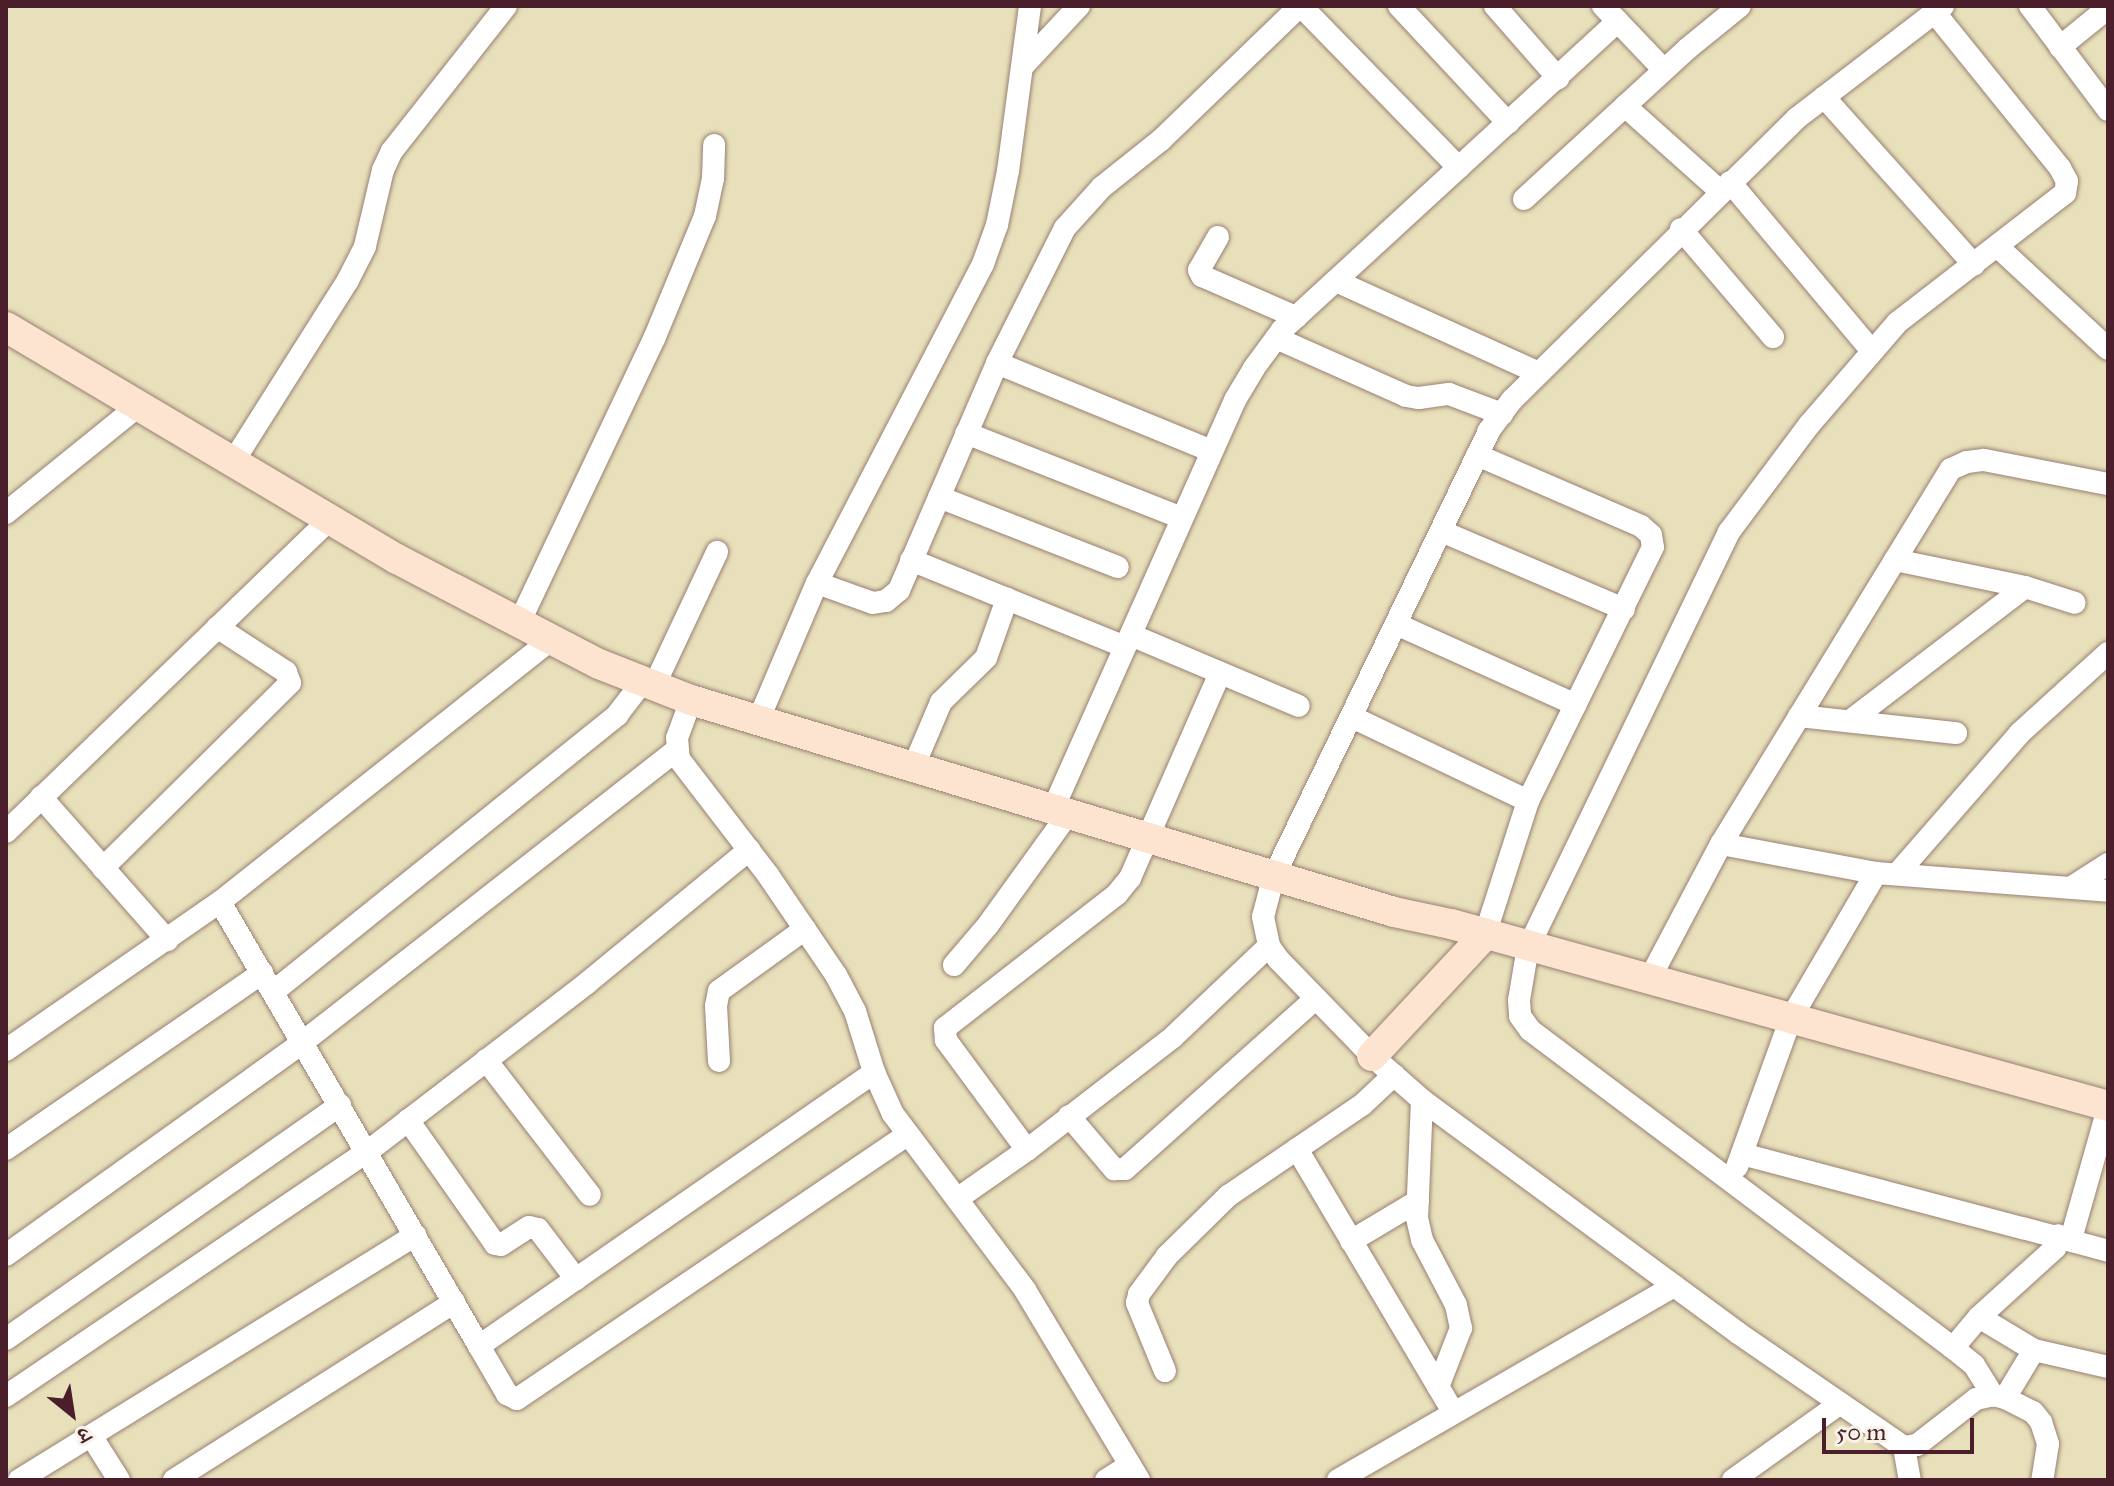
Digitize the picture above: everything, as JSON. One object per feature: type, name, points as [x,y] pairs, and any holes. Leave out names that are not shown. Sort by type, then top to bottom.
[{"type":"main road","points":[[6,327],[330,519],[519,623],[599,664],[691,700],[1394,912],[1451,924],[2108,1107]]},
{"type":"main road","points":[[1374,1056],[1485,935]]},
{"type":"street","points":[[233,462],[348,280],[365,246],[383,170],[392,151],[506,6]]},
{"type":"street","points":[[758,721],[817,583],[983,264],[997,225],[1008,171],[1030,6]]},
{"type":"street","points":[[1023,66],[1079,6]]},
{"type":"street","points":[[817,583],[873,603],[886,601],[899,590],[997,363],[1065,228],[1081,207],[1161,140],[1300,6],[1459,168]]},
{"type":"street","points":[[1399,6],[1508,123]]},
{"type":"street","points":[[1495,6],[1558,78]]},
{"type":"street","points":[[1524,199],[1664,70],[1740,6]]},
{"type":"street","points":[[2030,6],[2108,110]]},
{"type":"street","points":[[2060,47],[2108,8]]},
{"type":"street","points":[[2034,1350],[1999,1397],[1976,1399],[1917,1445],[1904,1447],[1674,1286],[1422,1100],[1316,998],[1269,946],[1263,917],[1274,875],[1477,455],[1502,414],[1725,187],[1824,97],[1939,9],[2067,181],[2065,193],[2059,201],[1897,323],[1809,425],[1729,532],[1528,947],[1519,1000],[1520,1016],[1530,1030],[1953,1348],[1974,1365],[1999,1397],[2033,1412],[2041,1422],[2048,1444],[2042,1480]]},
{"type":"street","points":[[954,965],[988,925],[1061,811],[1128,641],[1212,451],[1247,379],[1276,338],[1558,78],[1608,10],[1664,70]]},
{"type":"street","points":[[1824,97],[1974,265]]},
{"type":"street","points":[[1625,106],[1725,187],[1872,351]]},
{"type":"street","points":[[519,623],[654,339],[700,229],[713,178],[714,145]]},
{"type":"street","points":[[1681,229],[1773,337]]},
{"type":"street","points":[[1218,237],[1199,270],[1202,276],[1296,317]]},
{"type":"street","points":[[1998,247],[2108,349]]},
{"type":"street","points":[[1336,281],[1539,373]]},
{"type":"street","points":[[1276,338],[1406,396],[1419,398],[1449,394],[1502,414]]},
{"type":"street","points":[[997,363],[1212,451]]},
{"type":"street","points":[[6,513],[138,406]]},
{"type":"street","points":[[966,433],[1182,518]]},
{"type":"street","points":[[1477,455],[1641,526],[1651,535],[1653,547],[1528,801],[1485,935]]},
{"type":"street","points":[[1649,980],[1721,844],[1942,482],[1959,464],[1984,460],[2108,484]]},
{"type":"street","points":[[939,497],[1118,567]]},
{"type":"street","points":[[6,832],[330,519]]},
{"type":"street","points":[[1441,531],[1624,609]]},
{"type":"street","points":[[6,1149],[268,982],[617,715],[649,682],[717,552]]},
{"type":"street","points":[[911,560],[1007,599],[1220,673],[1299,706]]},
{"type":"street","points":[[1895,560],[2025,587],[2075,603]]},
{"type":"street","points":[[1850,721],[2025,587]]},
{"type":"street","points":[[913,768],[941,702],[988,654],[1007,599]]},
{"type":"street","points":[[1396,624],[1576,705]]},
{"type":"street","points":[[103,868],[290,683],[286,672],[217,627]]},
{"type":"street","points":[[6,1050],[220,902],[551,640]]},
{"type":"street","points":[[1731,1183],[1791,1018],[1887,873],[2020,733],[2108,653]]},
{"type":"street","points":[[1027,1150],[946,1040],[945,1028],[1117,894],[1130,878],[1220,673]]},
{"type":"street","points":[[6,1255],[303,1042],[676,751],[691,700]]},
{"type":"street","points":[[1799,716],[1956,733]]},
{"type":"street","points":[[1352,717],[1528,801]]},
{"type":"street","points":[[676,751],[805,929],[846,992],[874,1072],[893,1114],[1025,1290],[1135,1472],[1106,1480]]},
{"type":"street","points":[[41,797],[167,940]]},
{"type":"street","points":[[1721,844],[1887,873],[2108,891]]},
{"type":"street","points":[[6,1396],[367,1152],[749,850]]},
{"type":"street","points":[[2072,887],[2108,864]]},
{"type":"street","points":[[220,902],[507,1394],[517,1399],[908,1134]]},
{"type":"street","points":[[719,1061],[716,1006],[719,991],[805,929]]},
{"type":"street","points":[[957,1199],[1027,1150],[1173,1037],[1269,946]]},
{"type":"street","points":[[1069,1116],[1114,1169],[1125,1169],[1316,998]]},
{"type":"street","points":[[1165,1371],[1138,1310],[1139,1294],[1167,1256],[1210,1212],[1247,1181],[1362,1105],[1374,1056]]},
{"type":"street","points":[[486,1060],[590,1195]]},
{"type":"street","points":[[479,1346],[874,1072]]},
{"type":"street","points":[[1422,1100],[1418,1201],[1422,1240],[1460,1316],[1456,1345],[1438,1387]]},
{"type":"street","points":[[6,1339],[340,1105]]},
{"type":"street","points":[[1953,1348],[1979,1317],[2065,1237],[2108,1107]]},
{"type":"street","points":[[408,1120],[495,1244],[501,1245],[529,1227],[538,1229],[576,1279]]},
{"type":"street","points":[[1297,1149],[1453,1412]]},
{"type":"street","points":[[1742,1154],[2065,1237],[2108,1251]]},
{"type":"street","points":[[1351,1241],[1418,1201]]},
{"type":"street","points":[[19,1480],[415,1235]]},
{"type":"street","points":[[1338,1480],[1674,1286]]},
{"type":"street","points":[[174,1480],[204,1472],[454,1302]]},
{"type":"street","points":[[1979,1317],[2034,1350],[2108,1367]]},
{"type":"street","points":[[1733,1480],[1839,1404]]},
{"type":"street","points":[[92,1437],[119,1480]]},
{"type":"street","points":[[1904,1447],[1910,1480]]}]
